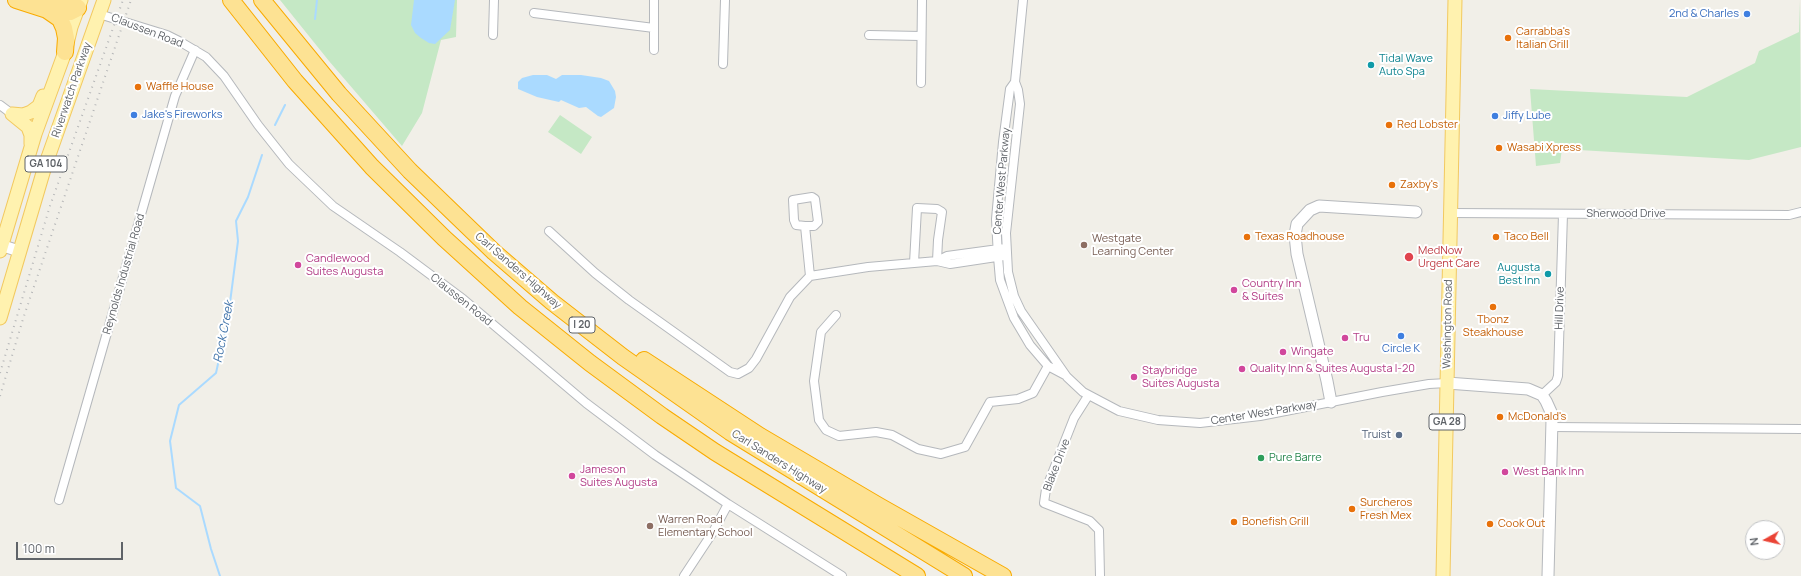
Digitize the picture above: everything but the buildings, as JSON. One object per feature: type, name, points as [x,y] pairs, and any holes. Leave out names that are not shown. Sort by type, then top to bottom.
[{"type":"highway","points":[[16,0],[52,12],[60,19],[67,39]]},
{"type":"highway","points":[[31,0],[70,12],[80,4]]},
{"type":"highway","points":[[63,0],[80,4]]},
{"type":"highway","points":[[220,0],[251,39],[295,81]]},
{"type":"highway","name":"I 20","points":[[231,0],[295,81],[367,161],[425,220],[520,308],[638,399],[715,452],[917,576]]},
{"type":"highway","name":"Carl Sanders Highway","points":[[262,0],[305,55],[372,131],[442,203],[494,252],[563,311],[672,393],[736,436],[964,576]]},
{"type":"highway","points":[[494,252],[546,285],[624,346],[706,402],[760,436],[879,506],[1002,576]]},
{"type":"main road","name":"Riverwatch Parkway","points":[[0,318],[48,159],[104,0]]},
{"type":"main road","name":"Washington Road","points":[[1443,576],[1455,0]]},
{"type":"main road","name":"Riverwatch Parkway","points":[[0,247],[31,146],[80,4]]},
{"type":"main road","points":[[80,4],[99,14]]},
{"type":"main road","points":[[12,114],[28,113],[39,106],[67,39]]},
{"type":"main road","points":[[0,224],[21,159],[31,146],[31,135],[28,127],[12,114]]},
{"type":"street","points":[[493,35],[494,0]]},
{"type":"street","points":[[654,0],[654,50]]},
{"type":"street","points":[[723,64],[725,0]]},
{"type":"street","points":[[921,83],[922,0]]},
{"type":"street","name":"Center West Parkway","points":[[1023,0],[1015,82],[1020,104],[1000,280],[1014,318],[1030,345],[1048,366],[1067,377],[1088,396],[1119,411],[1158,420],[1200,423],[1246,418],[1402,389],[1447,383]]},
{"type":"street","name":"Claussen Road","points":[[99,14],[166,35],[206,57],[224,76],[258,125],[289,164],[333,206],[400,252],[463,299],[557,379],[655,455],[728,504],[842,576]]},
{"type":"street","points":[[534,14],[654,28]]},
{"type":"street","points":[[869,35],[922,36]]},
{"type":"street","name":"Reynolds Industrial Road","points":[[60,500],[175,96],[195,50]]},
{"type":"street","name":"Center West Parkway","points":[[1015,82],[1010,90],[1003,142],[996,219],[1002,253],[1014,296],[1021,311],[1067,377]]},
{"type":"street","points":[[0,105],[12,114]]},
{"type":"street","points":[[1331,402],[1328,382],[1298,261],[1295,235],[1297,224],[1310,210],[1319,206],[1416,212]]},
{"type":"street","points":[[914,263],[917,208],[937,209],[942,212],[937,261]]},
{"type":"street","name":"Sherwood Drive","points":[[1451,213],[1789,215],[1801,212]]},
{"type":"street","name":"Hill Drive","points":[[1542,395],[1556,382],[1558,376],[1563,214]]},
{"type":"street","points":[[805,226],[810,276]]},
{"type":"street","points":[[549,232],[595,273],[634,303],[730,372],[738,374],[749,368],[756,359],[790,297],[810,276],[868,267],[937,261],[947,256],[1002,253]]},
{"type":"street","points":[[0,247],[19,251]]},
{"type":"street","points":[[836,315],[820,332],[814,381],[819,420],[826,430],[839,436],[876,432],[892,435],[918,449],[941,454],[965,447],[990,402],[1018,399],[1033,393],[1048,366]]},
{"type":"street","points":[[1447,383],[1519,387],[1535,391],[1542,395],[1551,412],[1552,427],[1548,576]]},
{"type":"street","name":"Blake Drive","points":[[1088,396],[1074,418],[1046,489],[1044,503],[1090,521],[1099,530],[1100,576]]},
{"type":"street","points":[[1552,427],[1801,428]]},
{"type":"street","points":[[684,576],[713,532],[728,504]]},
{"type":"green space","points":[[280,0],[457,0],[456,37],[441,40],[422,113],[402,146],[329,61]]},
{"type":"green space","points":[[1800,0],[1801,147],[1749,160],[1562,149],[1560,163],[1536,166],[1530,89],[1687,97],[1755,63],[1759,51],[1799,32]]},
{"type":"green space","points":[[560,115],[592,137],[581,154],[548,132]]},
{"type":"water","points":[[414,0],[455,0],[450,30],[435,44],[429,43],[421,38],[415,33],[411,25]]},
{"type":"water","points":[[533,75],[547,75],[556,79],[562,75],[581,75],[601,78],[609,81],[615,91],[616,97],[614,108],[601,117],[586,107],[579,108],[561,100],[559,102],[537,97],[518,89],[518,82],[522,78]]},
{"type":"waterway","name":"Rock Creek","points":[[315,19],[317,0]]},
{"type":"waterway","name":"Rock Creek","points":[[275,125],[285,105]]},
{"type":"waterway","name":"Rock Creek","points":[[220,576],[211,549],[200,506],[176,488],[170,441],[179,405],[216,373],[228,318],[238,241],[236,221],[248,197],[262,155]]},
{"type":"railway","points":[[0,373],[50,206],[123,0]]},
{"type":"railway","points":[[0,396],[23,319],[131,0]]},
{"type":"place","name":"2nd & Charles","points":[[1747,14]]},
{"type":"place","name":"Carrabba's Italian Grill","points":[[1508,38]]},
{"type":"place","name":"Tidal Wave Auto Spa","points":[[1371,65]]},
{"type":"place","name":"Waffle House","points":[[138,87]]},
{"type":"place","name":"Jake's Fireworks","points":[[134,115]]},
{"type":"place","name":"Jiffy Lube","points":[[1495,116]]},
{"type":"place","name":"Red Lobster","points":[[1389,125]]},
{"type":"place","name":"Wasabi Xpress","points":[[1499,148]]},
{"type":"place","name":"Zaxby's","points":[[1392,185]]},
{"type":"place","name":"Texas Roadhouse","points":[[1247,237]]},
{"type":"place","name":"Taco Bell","points":[[1496,237]]},
{"type":"place","name":"Westgate Learning Center","points":[[1084,245]]},
{"type":"place","name":"MedNow Urgent Care","points":[[1409,257]]},
{"type":"place","name":"Candlewood Suites Augusta","points":[[298,265]]},
{"type":"place","name":"Augusta Best Inn","points":[[1548,274]]},
{"type":"place","name":"Country Inn & Suites","points":[[1234,290]]},
{"type":"place","name":"Tbonz Steakhouse","points":[[1493,307]]},
{"type":"place","name":"Circle K","points":[[1401,336]]},
{"type":"place","name":"Tru","points":[[1345,338]]},
{"type":"place","name":"Wingate","points":[[1283,352]]},
{"type":"place","name":"Quality Inn & Suites Augusta I-20","points":[[1242,369]]},
{"type":"place","name":"Staybridge Suites Augusta","points":[[1134,377]]},
{"type":"place","name":"McDonald's","points":[[1500,417]]},
{"type":"place","name":"Truist","points":[[1399,435]]},
{"type":"place","name":"Pure Barre","points":[[1261,458]]},
{"type":"place","name":"West Bank Inn","points":[[1505,472]]},
{"type":"place","name":"Jameson Suites Augusta","points":[[572,476]]},
{"type":"place","name":"Surcheros Fresh Mex","points":[[1352,509]]},
{"type":"place","name":"Bonefish Grill","points":[[1234,522]]},
{"type":"place","name":"Cook Out","points":[[1490,524]]},
{"type":"place","name":"Warren Road Elementary School","points":[[650,526]]}]
